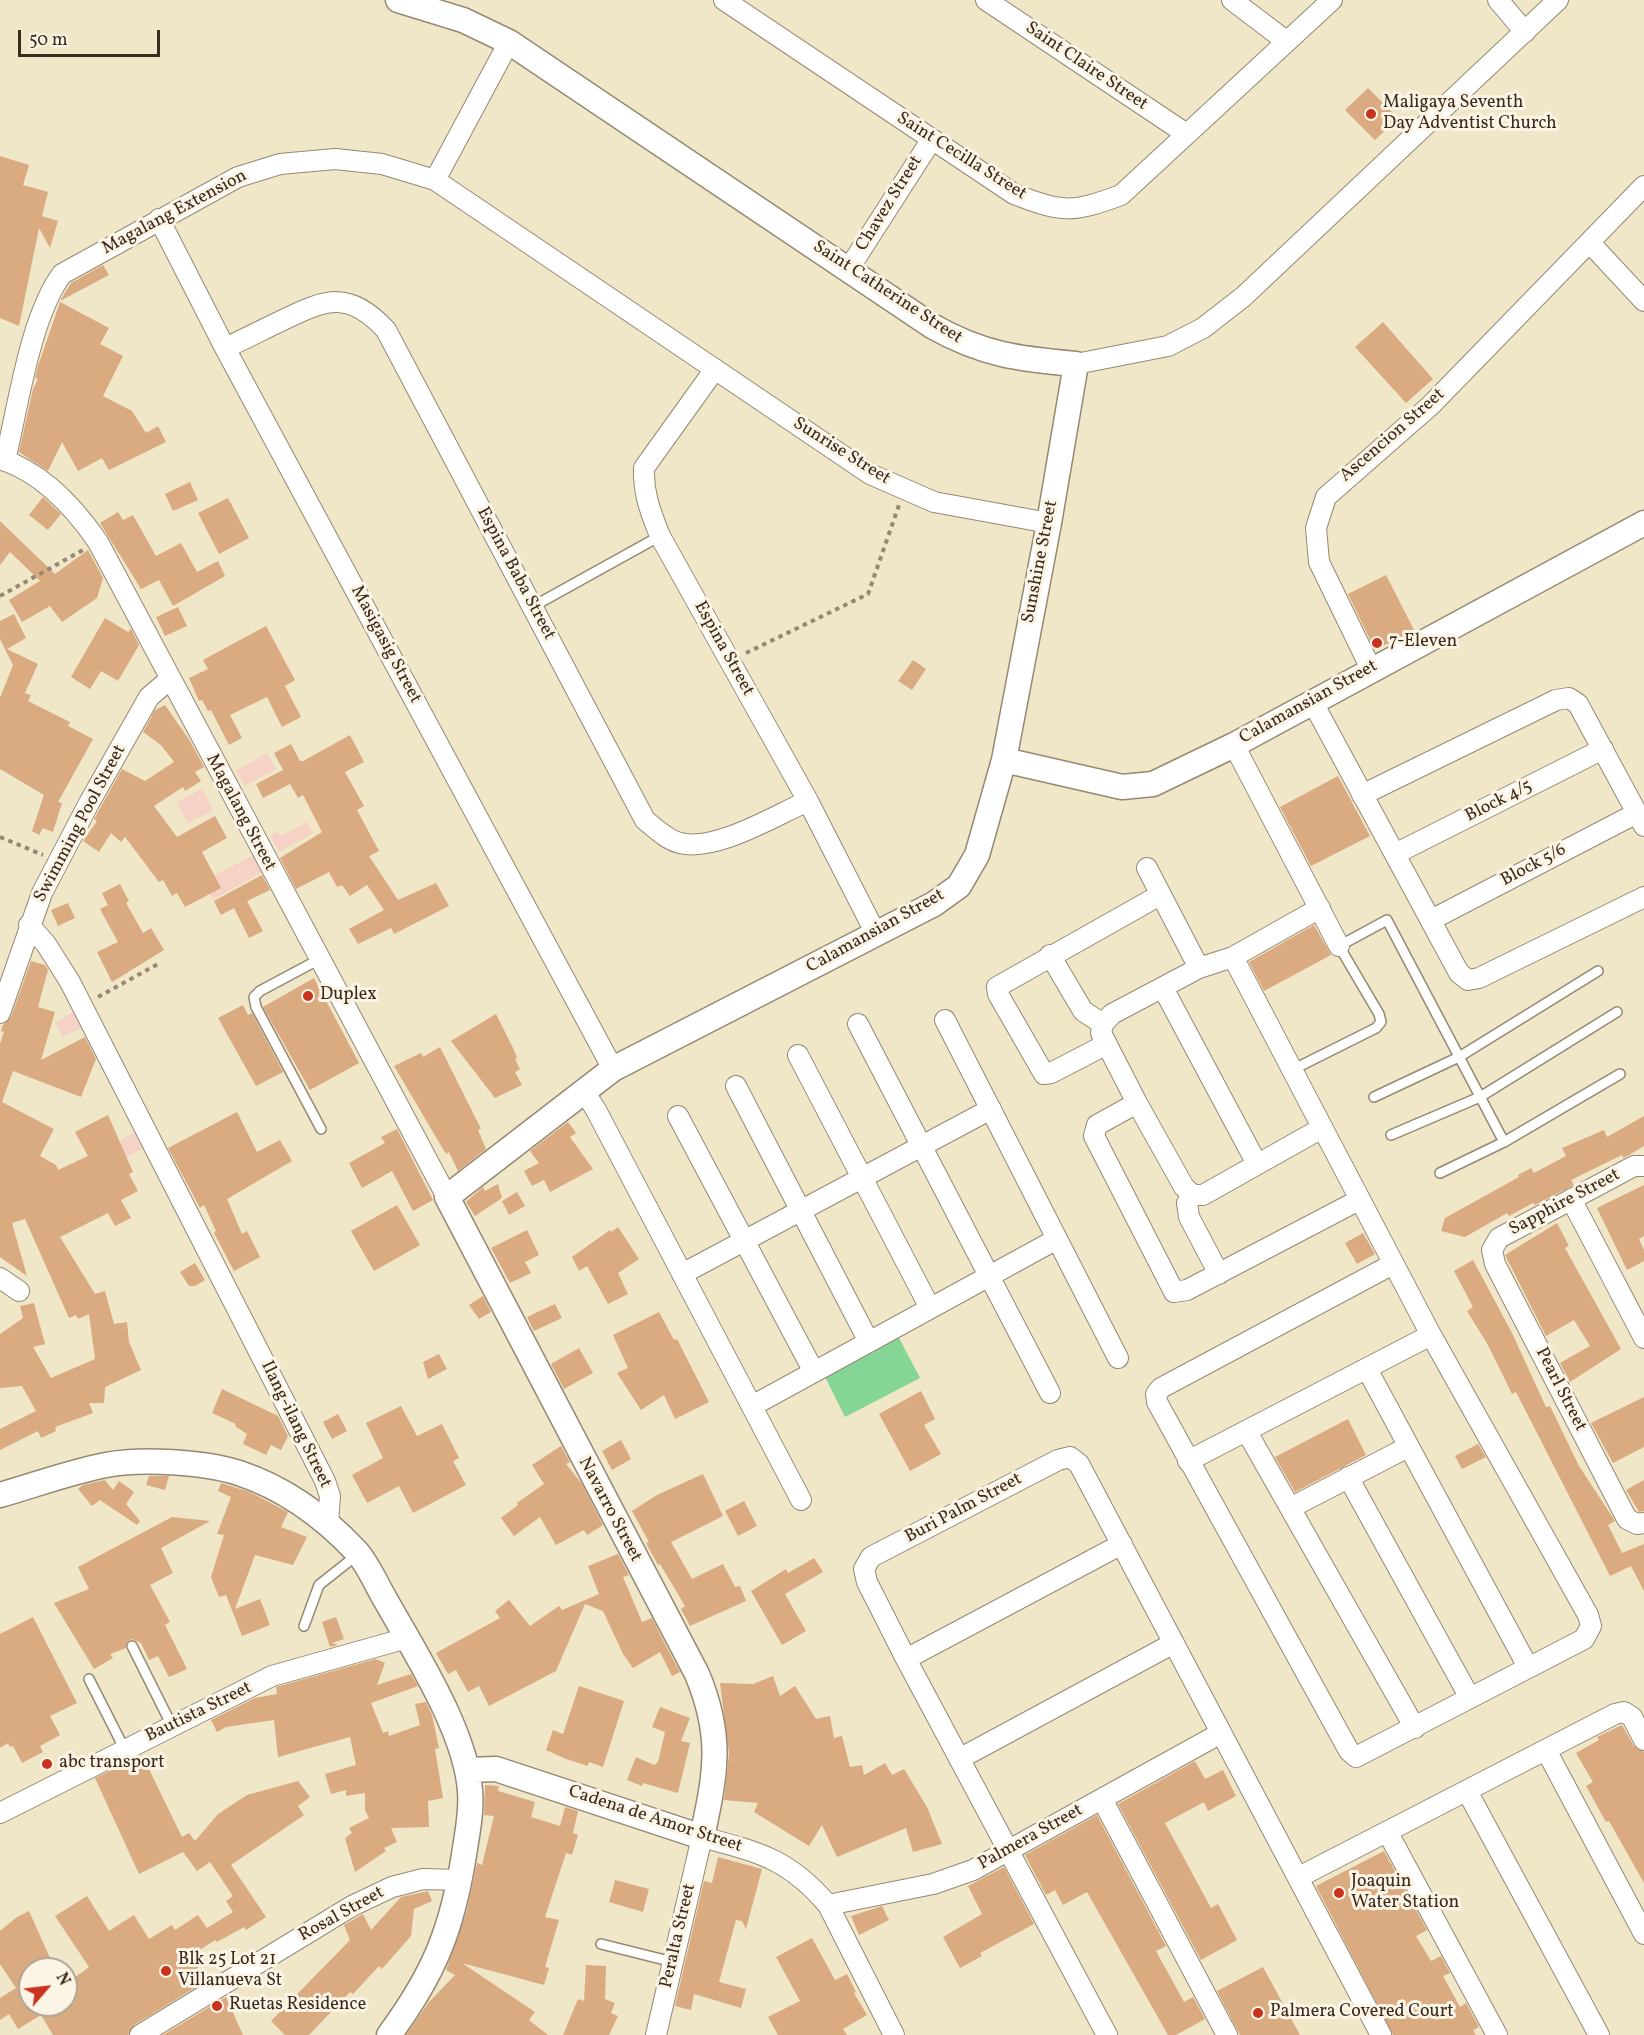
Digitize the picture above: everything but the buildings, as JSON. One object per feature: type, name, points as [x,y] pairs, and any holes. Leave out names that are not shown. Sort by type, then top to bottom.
[{"type":"street","name":"Saint Catherine Street","points":[[398,0],[463,20],[509,42],[932,326],[981,350],[1011,357],[1076,364],[1168,346],[1203,328],[1243,297],[1558,0]]},
{"type":"street","name":"Saint Cecilla Street","points":[[724,0],[1014,194],[1048,207],[1082,210],[1121,195],[1185,133],[1332,0]]},
{"type":"street","name":"Saint Claire Street","points":[[986,0],[1185,133]]},
{"type":"street","points":[[1232,0],[1286,41]]},
{"type":"street","points":[[1498,0],[1525,32]]},
{"type":"street","points":[[435,180],[509,42]]},
{"type":"street","name":"Chavez Street","points":[[848,270],[932,139]]},
{"type":"street","name":"Magalang Extension","points":[[3,460],[39,317],[49,292],[62,274],[238,177],[280,164],[335,159],[382,164],[435,180],[715,369]]},
{"type":"street","name":"Ascencion Street","points":[[1371,669],[1319,562],[1316,528],[1319,512],[1326,497],[1431,405],[1644,186]]},
{"type":"street","name":"Masigasig Street","points":[[159,219],[225,348],[613,1069]]},
{"type":"street","points":[[1590,243],[1644,302]]},
{"type":"street","name":"Espina Baba Street","points":[[225,348],[320,302],[341,303],[360,308],[374,317],[386,330],[645,820],[663,835],[679,843],[709,844],[807,801]]},
{"type":"street","name":"Sunshine Street","points":[[1004,760],[1049,523],[1076,364]]},
{"type":"street","name":"Sunrise Street","points":[[715,369],[870,474],[904,490],[934,502],[1049,523]]},
{"type":"street","name":"Espina Street","points":[[715,369],[644,468],[643,486],[660,536],[807,801],[875,933]]},
{"type":"street","name":"Magalang Street","points":[[3,460],[40,481],[63,498],[98,542],[318,960],[447,1197]]},
{"type":"street","name":"Calamansian Street","points":[[447,1197],[613,1069],[934,904],[959,886],[977,855],[1004,760],[1122,787],[1154,784],[1234,745],[1644,523]]},
{"type":"street","name":"Swimming Pool Street","points":[[0,1013],[29,925],[57,861],[149,697],[169,680]]},
{"type":"street","points":[[1362,795],[1556,700],[1569,698],[1578,704],[1640,820]]},
{"type":"street","points":[[1312,701],[1459,973],[1468,980],[1479,978],[1644,897]]},
{"type":"street","points":[[1234,745],[1339,946]]},
{"type":"street","name":"Block 4/5","points":[[1395,854],[1603,749]]},
{"type":"street","name":"Block 5/6","points":[[1431,920],[1640,820]]},
{"type":"street","points":[[1147,868],[1199,968]]},
{"type":"street","points":[[1107,1044],[1051,1074],[1044,1074],[1039,1069],[998,994],[997,987],[1160,895]]},
{"type":"street","points":[[1320,908],[1233,957],[1199,968],[1112,1014],[1103,1024],[1101,1033],[1184,1186],[1193,1195],[1203,1195],[1322,1128]]},
{"type":"street","name":"Ilang-ilang Street","points":[[29,925],[57,961],[82,1006],[325,1481],[330,1504],[328,1523]]},
{"type":"street","points":[[1050,956],[1083,1011],[1103,1024]]},
{"type":"street","points":[[1233,957],[1359,1200],[1394,1264],[1431,1335],[1588,1615],[1591,1626],[1584,1639],[1364,1755],[1356,1757],[1349,1751],[1188,1461],[1157,1402],[1156,1394],[1161,1388],[1394,1264]]},
{"type":"street","points":[[1163,988],[1257,1164]]},
{"type":"street","points":[[945,1020],[1118,1358]]},
{"type":"street","points":[[858,1024],[1050,1393]]},
{"type":"street","points":[[798,1055],[930,1308]]},
{"type":"street","points":[[736,1086],[869,1342]]},
{"type":"street","points":[[584,1091],[801,1500]]},
{"type":"street","points":[[1137,1103],[1097,1125],[1094,1131],[1096,1141],[1176,1293],[1219,1274],[1359,1200]]},
{"type":"street","points":[[682,1274],[991,1109]]},
{"type":"street","points":[[678,1116],[814,1372]]},
{"type":"street","name":"Sapphire Street","points":[[1492,1250],[1499,1238],[1634,1166],[1644,1166]]},
{"type":"street","points":[[1193,1195],[1187,1203],[1189,1217],[1219,1274]]},
{"type":"street","name":"Navarro Street","points":[[447,1197],[707,1697],[717,1750],[702,1837]]},
{"type":"street","points":[[1571,1199],[1644,1338]]},
{"type":"street","points":[[752,1406],[1057,1239]]},
{"type":"street","name":"Pearl Street","points":[[1492,1250],[1495,1264],[1627,1519],[1640,1523]]},
{"type":"street","points":[[0,1278],[19,1291]]},
{"type":"street","points":[[1188,1461],[1248,1432],[1431,1335]]},
{"type":"street","points":[[1367,1369],[1528,1667]]},
{"type":"street","points":[[1248,1432],[1415,1728]]},
{"type":"street","points":[[1290,1508],[1408,1447]]},
{"type":"street","name":"Buri Palm Street","points":[[906,1659],[867,1582],[864,1569],[871,1557],[1058,1460],[1070,1457],[1079,1464],[1122,1544]]},
{"type":"street","points":[[0,1495],[109,1464],[183,1464],[237,1473],[265,1484],[294,1499],[328,1523],[359,1554],[407,1638],[454,1731],[467,1770],[470,1813],[454,1912],[433,1968],[419,1994],[389,2035]]},
{"type":"street","points":[[1348,1477],[1470,1698]]},
{"type":"street","points":[[1107,2035],[906,1659],[1122,1544],[1381,2035]]},
{"type":"street","name":"Bautista Street","points":[[0,1813],[272,1676],[407,1638]]},
{"type":"street","points":[[959,1759],[1173,1643]]},
{"type":"street","points":[[1299,1877],[1615,1714],[1624,1712],[1632,1717],[1644,1740]]},
{"type":"street","name":"Palmera Street","points":[[828,1905],[952,1879],[1009,1851],[1221,1733]]},
{"type":"street","points":[[1546,1750],[1644,1934]]},
{"type":"street","name":"Cadena de Amor Street","points":[[467,1770],[496,1770],[702,1837],[763,1854],[782,1863],[798,1873],[828,1905],[894,2035]]},
{"type":"street","points":[[1467,1791],[1599,2035]]},
{"type":"street","points":[[1102,1799],[1227,2035]]},
{"type":"street","points":[[1388,1833],[1497,2035]]},
{"type":"street","name":"Peralta Street","points":[[656,2035],[702,1837]]},
{"type":"street","name":"Rosal Street","points":[[140,2035],[352,1906],[392,1887],[423,1879],[460,1880]]},
{"type":"lane","points":[[532,607],[660,536]]},
{"type":"lane","points":[[1292,1071],[1376,1028],[1381,1022],[1379,1014],[1339,946],[1387,920],[1504,1142]]},
{"type":"lane","points":[[318,960],[254,998],[256,1007],[321,1129]]},
{"type":"lane","points":[[1374,1097],[1459,1057],[1598,971]]},
{"type":"lane","points":[[1390,1135],[1480,1097],[1617,1012]]},
{"type":"lane","points":[[1440,1173],[1504,1142],[1620,1074]]},
{"type":"lane","points":[[304,1626],[319,1585],[359,1554]]},
{"type":"lane","points":[[132,1646],[172,1726]]},
{"type":"lane","points":[[88,1680],[125,1750]]},
{"type":"lane","points":[[601,1944],[673,1962]]},
{"type":"path","points":[[729,661],[868,594],[904,490]]},
{"type":"path","points":[[0,596],[98,542]]},
{"type":"path","points":[[0,837],[57,861]]},
{"type":"path","points":[[82,1006],[158,964]]},
{"type":"shaded area","points":[[267,753],[276,769],[245,786],[236,771]]},
{"type":"shaded area","points":[[202,789],[213,810],[188,823],[177,802]]},
{"type":"shaded area","points":[[307,822],[313,833],[279,852],[270,836],[278,832],[281,836]]},
{"type":"shaded area","points":[[254,855],[263,872],[213,899],[203,881]]},
{"type":"shaded area","points":[[76,1011],[85,1026],[63,1037],[55,1022]]},
{"type":"shaded area","points":[[134,1133],[142,1149],[103,1169],[95,1154]]},
{"type":"green space","points":[[899,1338],[920,1378],[845,1417],[825,1377]]},
{"type":"place","name":"Maligaya Seventh Day Adventist Church","points":[[1371,114]]},
{"type":"place","name":"7-Eleven","points":[[1377,643]]},
{"type":"place","name":"Duplex","points":[[308,996]]},
{"type":"place","name":"abc transport","points":[[47,1764]]},
{"type":"place","name":"Joaquin Water Station","points":[[1339,1893]]},
{"type":"place","name":"Blk 25 Lot 21 Villanueva St","points":[[166,1971]]},
{"type":"place","name":"Ruetas Residence","points":[[217,2006]]},
{"type":"place","name":"Palmera Covered Court","points":[[1258,2013]]}]
